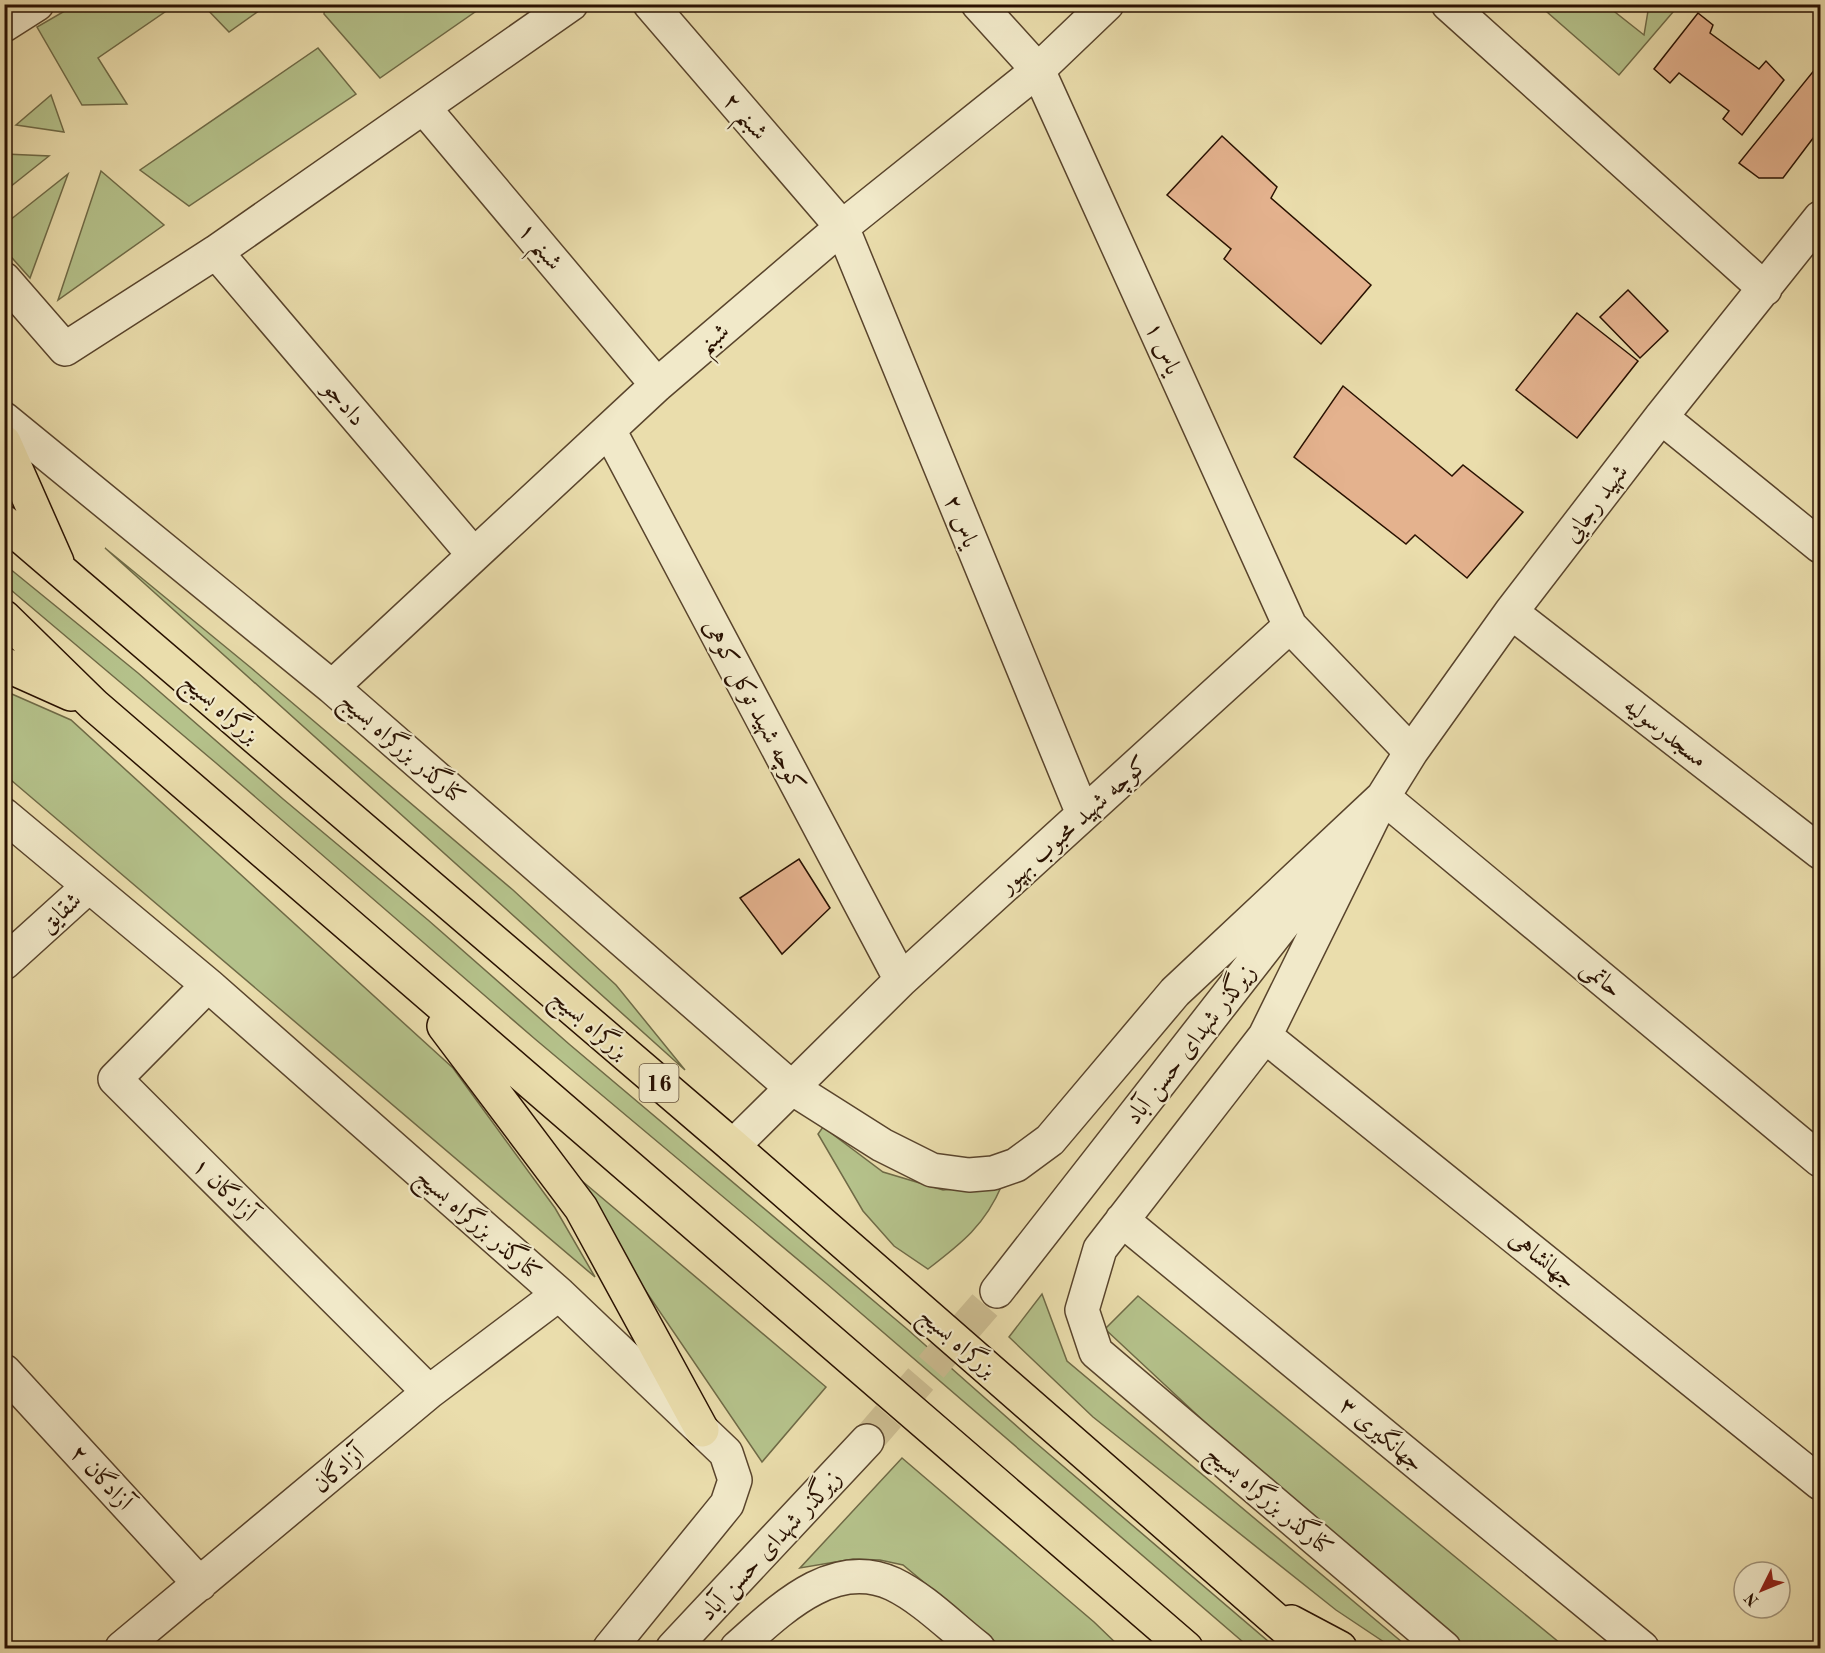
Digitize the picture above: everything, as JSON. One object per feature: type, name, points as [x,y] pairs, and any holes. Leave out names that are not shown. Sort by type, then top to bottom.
[{"type":"highway","points":[[4,442],[60,569]]},
{"type":"highway","name":"بزرگراه بسیج","points":[[4,522],[733,1146],[1249,1599],[1308,1648]]},
{"type":"highway","points":[[4,617],[94,705],[1186,1648]]},
{"type":"highway","points":[[4,664],[94,705]]},
{"type":"highway","points":[[405,974],[581,1208],[702,1430]]},
{"type":"highway","points":[[1249,1599],[1340,1648]]},
{"type":"street","points":[[4,25],[37,4]]},
{"type":"street","points":[[4,279],[64,349],[216,252],[571,4]]},
{"type":"street","name":"شبنم ۲","points":[[650,4],[842,227]]},
{"type":"street","name":"یاس ۱","points":[[978,4],[1038,70],[1290,626]]},
{"type":"street","name":"شبنم","points":[[332,687],[657,385],[842,227],[1038,70],[1107,4]]},
{"type":"street","points":[[1448,4],[1765,289]]},
{"type":"street","name":"شبنم ۱","points":[[424,108],[657,385]]},
{"type":"street","name":"یاس ۲","points":[[842,227],[1083,814]]},
{"type":"street","name":"شهید رجایی","points":[[1383,797],[1511,612],[1661,417],[1765,289],[1816,231]]},
{"type":"street","name":"دادجو","points":[[216,252],[474,555]]},
{"type":"street","points":[[1661,417],[1821,546]]},
{"type":"street","name":"کنارگذر بزرگراه بسیج","points":[[4,419],[332,687],[792,1088],[882,1146],[932,1170],[969,1175],[993,1173],[1016,1165],[1050,1140],[1175,992],[1383,797]]},
{"type":"street","name":"کوچه شهید توکل کوهی","points":[[609,430],[901,980]]},
{"type":"street","name":"مسجدرسولیه","points":[[1511,612],[1821,852]]},
{"type":"street","points":[[1290,626],[1412,752]]},
{"type":"street","name":"کوچه شهید محبوب بهپور","points":[[733,1146],[901,980],[1290,626]]},
{"type":"street","points":[[1122,1220],[1265,1035],[1383,797]]},
{"type":"street","name":"حاتمی","points":[[1383,797],[1821,1160]]},
{"type":"street","name":"زیرگذر شهدای حسن آباد","points":[[997,1291],[1383,797]]},
{"type":"street","name":"کنارگذر بزرگراه بسیج","points":[[4,814],[208,986],[559,1294],[726,1453],[735,1480],[727,1504],[610,1648]]},
{"type":"street","name":"شقایق","points":[[4,963],[89,886]]},
{"type":"street","name":"آزادگان ۱","points":[[208,986],[115,1079],[429,1392]]},
{"type":"street","name":"جهانشاهی","points":[[1265,1035],[1821,1483]]},
{"type":"street","name":"کنارگذر بزرگراه بسیج","points":[[1122,1220],[1100,1249],[1082,1310],[1096,1352],[1444,1648]]},
{"type":"street","name":"جهانگیری ۳","points":[[1122,1220],[1642,1648]]},
{"type":"street","name":"آزادگان","points":[[122,1648],[429,1392],[559,1294]]},
{"type":"street","name":"آزادگان ۲","points":[[4,1371],[200,1584]]},
{"type":"street","name":"زیرگذر شهدای حسن آباد","points":[[673,1648],[867,1441]]},
{"type":"street","points":[[736,1648],[776,1614],[815,1586],[857,1575],[892,1584],[923,1604],[978,1648]]},
{"type":"green space","points":[[325,4],[485,5],[380,78],[324,14]]},
{"type":"green space","points":[[75,5],[175,5],[98,58],[127,104],[82,105],[37,27]]},
{"type":"green space","points":[[203,5],[267,5],[229,32]]},
{"type":"green space","points":[[1539,5],[1606,5],[1644,35],[1649,5],[1679,5],[1619,75]]},
{"type":"green space","points":[[318,48],[356,94],[189,206],[140,170]]},
{"type":"green space","points":[[51,95],[64,132],[16,125]]},
{"type":"green space","points":[[5,154],[49,156],[5,191]]},
{"type":"green space","points":[[101,171],[164,225],[58,300]]},
{"type":"green space","points":[[68,174],[30,278],[5,250],[5,224]]},
{"type":"green space","points":[[105,548],[250,667],[513,890],[616,985],[685,1070]]},
{"type":"green space","points":[[4,564],[138,673],[283,799],[428,920],[569,1044],[907,1329],[1029,1437],[1276,1648],[1250,1648],[827,1284],[535,1039],[216,763],[5,585]]},
{"type":"green space","points":[[5,691],[71,720],[453,1068],[555,1208],[595,1277],[5,775]]},
{"type":"green space","points":[[823,1127],[883,1172],[943,1190],[1002,1185],[980,1222],[952,1251],[928,1269],[894,1246],[863,1211],[818,1134]]},
{"type":"green space","points":[[556,1159],[826,1387],[762,1462]]},
{"type":"green space","points":[[1042,1294],[1067,1361],[1409,1648],[1393,1648],[1336,1610],[1093,1417],[1009,1337]]},
{"type":"green space","points":[[1138,1296],[1566,1648],[1467,1648],[1269,1482],[1105,1329]]},
{"type":"green space","points":[[902,1458],[1094,1622],[1121,1648],[1003,1648],[903,1565],[880,1560],[853,1559],[800,1568]]},
{"type":"building","points":[[1698,13],[1713,25],[1710,33],[1759,69],[1766,61],[1784,80],[1742,135],[1723,119],[1729,111],[1679,73],[1670,83],[1654,69]]},
{"type":"building","points":[[1820,63],[1820,129],[1783,178],[1759,178],[1739,163]]},
{"type":"building","points":[[1222,136],[1277,187],[1271,198],[1371,285],[1321,344],[1224,259],[1231,249],[1167,195]]},
{"type":"building","points":[[1628,290],[1668,331],[1640,358],[1600,317]]},
{"type":"building","points":[[1577,313],[1638,361],[1577,438],[1516,390]]},
{"type":"building","points":[[1343,386],[1452,476],[1463,465],[1523,512],[1467,578],[1415,535],[1406,544],[1294,457]]},
{"type":"building","points":[[799,859],[830,908],[782,954],[740,898]]},
{"type":"tunnel","points":[[867,1441],[997,1291]]}]
